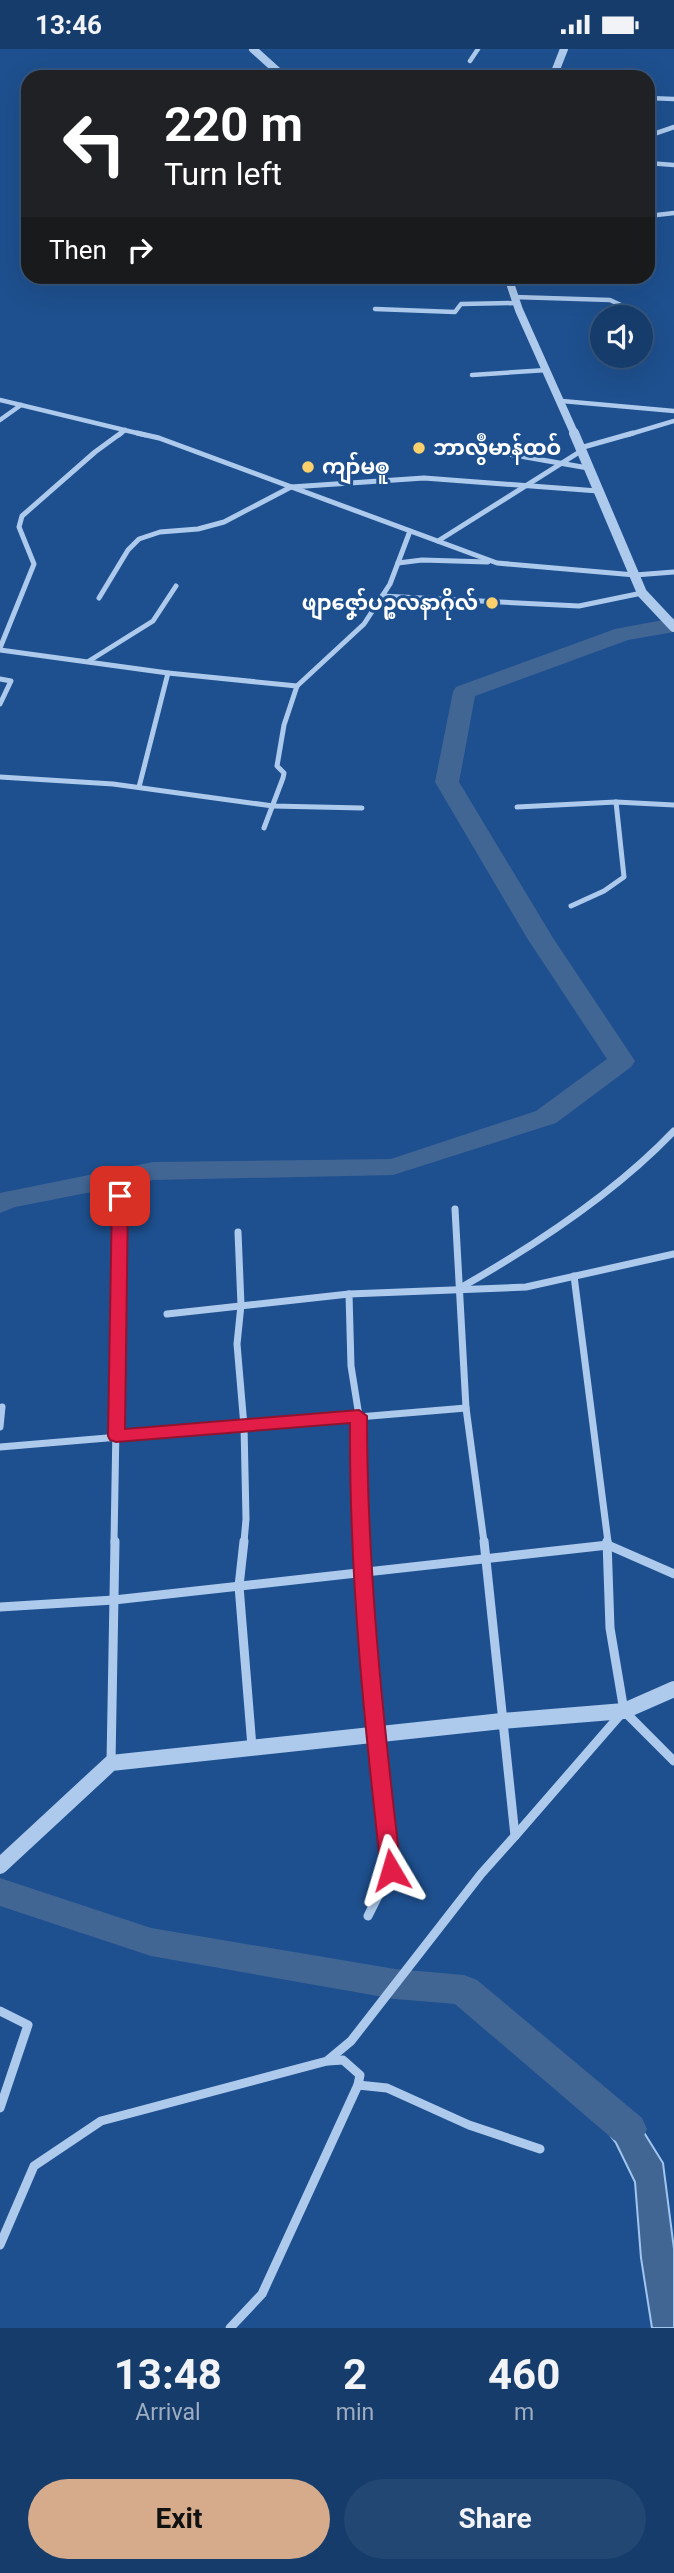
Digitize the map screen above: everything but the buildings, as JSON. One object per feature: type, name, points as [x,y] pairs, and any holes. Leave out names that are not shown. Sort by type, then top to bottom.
[{"type":"street","points":[[253,49],[276,70]]},
{"type":"street","points":[[470,61],[478,49]]},
{"type":"street","points":[[556,70],[564,49]]},
{"type":"street","points":[[655,98],[674,99]]},
{"type":"street","points":[[655,134],[674,127]]},
{"type":"street","points":[[655,164],[674,165]]},
{"type":"street","points":[[655,215],[674,213]]},
{"type":"street","points":[[511,284],[515,300],[562,401],[642,593],[674,627]]},
{"type":"street","points":[[375,309],[455,313],[461,305],[515,300],[610,300],[622,305]]},
{"type":"street","points":[[472,375],[547,370]]},
{"type":"street","points":[[0,400],[159,438],[497,563]]},
{"type":"street","points":[[562,401],[674,411]]},
{"type":"street","points":[[0,420],[21,405]]},
{"type":"street","points":[[438,541],[496,507],[521,487],[580,449],[674,421]]},
{"type":"street","points":[[125,430],[95,452],[22,516],[19,527],[34,564],[0,649],[168,673],[297,686]]},
{"type":"street","points":[[497,452],[588,468]]},
{"type":"street","points":[[99,598],[128,550],[139,539],[160,532],[198,529],[224,522],[291,487],[424,478],[598,491]]},
{"type":"street","points":[[264,828],[283,778],[284,773],[277,766],[281,735],[297,686],[364,624],[383,596],[410,531]]},
{"type":"street","points":[[398,563],[422,560],[497,563],[635,575],[674,572]]},
{"type":"street","points":[[89,661],[153,621],[176,586]]},
{"type":"street","points":[[383,596],[579,606],[642,593]]},
{"type":"street","points":[[139,787],[168,673]]},
{"type":"street","points":[[0,679],[11,681],[0,704]]},
{"type":"street","points":[[0,777],[139,787],[273,806],[362,808]]},
{"type":"street","points":[[517,807],[616,802],[674,805]]},
{"type":"street","points":[[571,907],[604,891],[624,877],[616,802]]},
{"type":"street","points":[[460,1288],[504,1264],[615,1184],[654,1154],[674,1131]]},
{"type":"street","points":[[111,1763],[120,1196]]},
{"type":"street","points":[[455,1209],[466,1408],[486,1559],[514,1836]]},
{"type":"street","points":[[238,1232],[241,1305],[237,1344],[244,1426],[246,1519],[239,1586],[252,1748]]},
{"type":"street","points":[[167,1314],[349,1294],[526,1287],[674,1254]]},
{"type":"street","points":[[574,1276],[608,1545],[610,1629],[624,1711],[674,1761]]},
{"type":"street","points":[[349,1294],[351,1366],[359,1416],[357,1444],[375,1735],[391,1870],[368,1916]]},
{"type":"street","points":[[0,1427],[2,1407]]},
{"type":"street","points":[[0,1447],[466,1408]]},
{"type":"street","points":[[0,1607],[114,1600],[608,1545],[674,1574]]},
{"type":"street","points":[[0,1865],[111,1763],[502,1721],[624,1711],[674,1689]]},
{"type":"street","points":[[327,2061],[351,2041],[481,1874],[624,1711]]},
{"type":"street","points":[[0,2011],[28,2025],[0,2108]]},
{"type":"street","points":[[0,2245],[34,2166],[102,2121],[327,2061],[343,2060],[360,2075],[358,2084],[262,2294],[230,2328]]},
{"type":"street","points":[[358,2084],[387,2088],[469,2125],[540,2149]]},
{"type":"water","points":[[604,2097],[643,2131],[663,2163],[674,2249],[674,2328],[652,2328],[641,2258],[635,2182],[616,2143],[593,2113]]},
{"type":"waterway","points":[[0,1204],[6,1200],[153,1171],[393,1167],[546,1117],[622,1061],[540,938],[447,782],[464,692],[623,634],[674,625]]},
{"type":"waterway","points":[[0,1892],[151,1942],[395,1984],[464,1990],[628,2129]]},
{"type":"place","name":"ဘာလွဳမာန်ထဝ်","points":[[419,448]]},
{"type":"place","name":"ကျာ်မၜူ","points":[[308,467]]},
{"type":"place","name":"ဖျာဇၞော်ပဉ္စလနာဂိုလ်","points":[[492,603]]},
{"type":"route","points":[[120,1196],[116,1436],[359,1416],[357,1444],[375,1735],[391,1870]]}]
